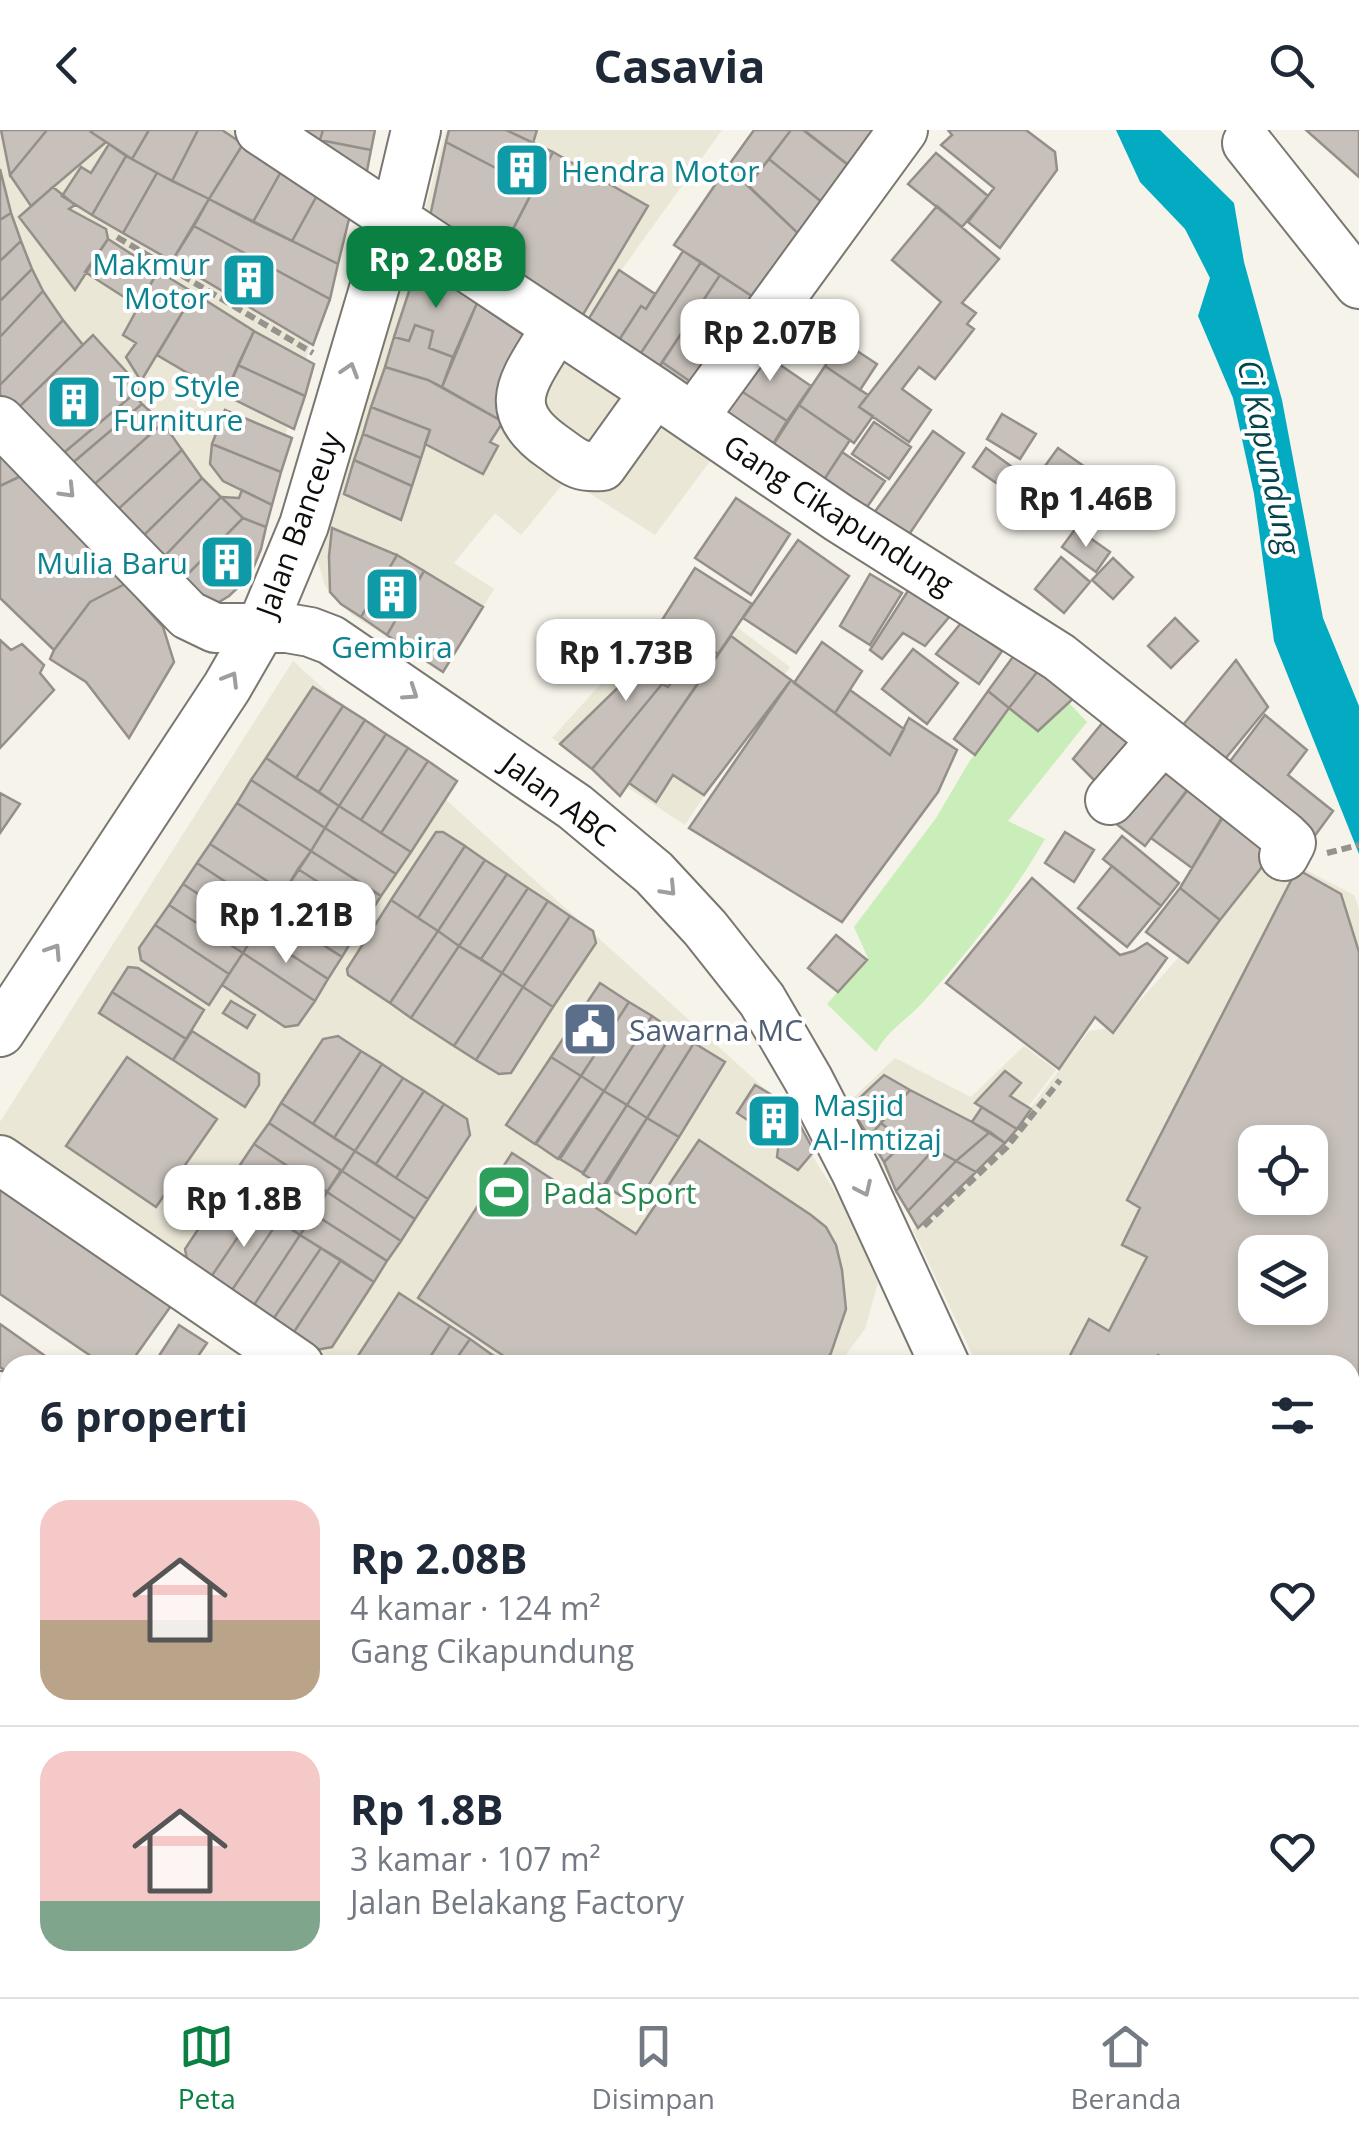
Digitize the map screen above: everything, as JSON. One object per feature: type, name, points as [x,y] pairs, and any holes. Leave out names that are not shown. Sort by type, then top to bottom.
[{"type":"street","name":"Gang Cikapundung","points":[[260,130],[839,518],[1059,656],[1284,835],[1291,843],[1284,856]]},
{"type":"street","name":"Jalan Banceuy","points":[[0,1032],[227,688],[261,628],[304,526],[395,218],[416,130]]},
{"type":"street","points":[[556,327],[520,392],[521,416],[542,439],[584,468],[602,466],[674,405],[903,130]]},
{"type":"street","points":[[1247,144],[1359,284]]},
{"type":"street","name":"Jalan ABC","points":[[0,421],[188,616],[215,628],[298,630],[332,640],[575,806],[654,873],[705,928],[762,1000],[856,1172],[940,1355]]},
{"type":"street","points":[[1110,800],[1162,740]]},
{"type":"street","points":[[0,1160],[284,1355]]},
{"type":"path","points":[[118,237],[348,375]]},
{"type":"path","points":[[1335,852],[1359,844]]},
{"type":"path","points":[[916,1234],[1007,1147],[1060,1080]]},
{"type":"shaded area","points":[[0,130],[237,130],[353,201],[261,523],[205,602],[0,389]]},
{"type":"shaded area","points":[[446,130],[722,130],[582,325],[423,218]]},
{"type":"shaded area","points":[[406,250],[711,460],[655,535],[567,479],[521,535],[495,513],[454,563],[494,589],[444,671],[352,615],[325,586],[315,551]]},
{"type":"shaded area","points":[[676,619],[734,625],[790,667],[685,825],[552,738],[645,635],[658,641]]},
{"type":"shaded area","points":[[293,661],[774,1097],[847,1210],[878,1283],[865,1329],[846,1355],[301,1355],[0,1142],[0,1122]]},
{"type":"shaded area","points":[[1273,853],[1354,895],[1359,909],[1359,1355],[973,1355],[913,1230],[1013,1131],[1089,1031],[1116,1027]]},
{"type":"shaded area","points":[[1024,1046],[1056,1070],[1010,1131],[915,1226],[849,1102],[895,1058],[971,1097]]},
{"type":"green space","points":[[1069,703],[1087,722],[1008,821],[1045,839],[973,944],[876,1052],[827,1004],[868,958],[854,927],[936,818],[969,762],[1009,708],[1038,731]]},
{"type":"water","name":"Ci Kapundung","points":[[1116,130],[1160,130],[1234,203],[1244,262],[1282,400],[1323,618],[1359,706],[1359,854],[1274,641],[1254,494],[1233,398],[1198,316],[1210,278],[1185,229],[1140,182]]},
{"type":"building","points":[[1,130],[47,130],[10,175]]},
{"type":"building","points":[[47,130],[93,130],[106,142],[31,206],[10,175]]},
{"type":"building","points":[[93,130],[149,130],[132,159]]},
{"type":"building","points":[[149,130],[198,130],[172,181],[132,159]]},
{"type":"building","points":[[198,130],[222,130],[243,144],[209,199],[172,181]]},
{"type":"building","points":[[273,130],[323,130],[320,140],[371,150],[366,176]]},
{"type":"building","points":[[323,130],[375,130],[371,150],[320,140]]},
{"type":"building","name":"Hendra Motor","points":[[449,130],[506,130],[553,152],[534,188],[446,142]]},
{"type":"building","points":[[506,130],[537,130],[533,143]]},
{"type":"building","points":[[754,130],[791,130],[748,186],[728,166]]},
{"type":"building","points":[[791,130],[803,130],[861,175],[834,212],[769,159]]},
{"type":"building","points":[[804,130],[882,130],[861,175]]},
{"type":"building","points":[[948,130],[1026,130],[1055,152],[1057,170],[1000,248],[968,222],[994,188],[941,145],[952,135]]},
{"type":"building","points":[[1306,130],[1359,130],[1359,177]]},
{"type":"building","points":[[446,142],[534,188],[491,272],[429,221]]},
{"type":"building","points":[[109,144],[126,156],[92,215],[62,196],[81,167],[91,173]]},
{"type":"building","points":[[243,144],[283,168],[253,222],[209,199]]},
{"type":"building","points":[[553,152],[648,206],[575,328],[491,272]]},
{"type":"building","points":[[936,153],[988,196],[962,227],[908,184]]},
{"type":"building","points":[[126,156],[157,173],[123,233],[92,215]]},
{"type":"building","points":[[769,159],[834,212],[809,244],[748,186]]},
{"type":"building","points":[[728,166],[809,244],[764,304],[674,245]]},
{"type":"building","points":[[283,168],[320,190],[292,241],[253,222]]},
{"type":"building","points":[[0,169],[11,213],[0,220]]},
{"type":"building","points":[[157,173],[209,199],[172,261],[123,233]]},
{"type":"building","points":[[53,187],[75,205],[69,209],[106,229],[108,239],[75,290],[19,217]]},
{"type":"building","points":[[320,190],[340,204],[349,219],[338,264],[292,241]]},
{"type":"building","points":[[209,199],[338,264],[330,299],[194,226]]},
{"type":"building","points":[[937,206],[999,259],[962,303],[976,313],[967,324],[974,329],[935,379],[919,367],[902,389],[931,410],[909,442],[859,407],[941,302],[892,260]]},
{"type":"building","points":[[11,213],[21,241],[0,261],[0,220]]},
{"type":"building","name":"Makmur Motor","points":[[194,226],[330,299],[313,345],[172,261]]},
{"type":"building","points":[[108,239],[158,271],[138,306],[85,272]]},
{"type":"building","points":[[21,241],[32,269],[0,301],[0,261]]},
{"type":"building","points":[[683,251],[701,262],[633,365],[612,351],[641,306],[646,309]]},
{"type":"building","points":[[419,261],[477,303],[453,357],[429,348],[433,331],[415,325],[409,341],[394,337]]},
{"type":"building","points":[[701,262],[720,275],[652,378],[633,365]]},
{"type":"building","points":[[32,269],[43,291],[0,337],[0,301]]},
{"type":"building","points":[[619,270],[655,294],[646,309],[641,306],[612,351],[581,331]]},
{"type":"building","points":[[158,271],[194,293],[141,381],[126,357],[136,343],[123,335]]},
{"type":"building","points":[[720,275],[764,304],[741,338],[697,310]]},
{"type":"building","points":[[43,291],[63,320],[0,385],[0,337]]},
{"type":"building","points":[[194,293],[254,331],[225,395],[157,355]]},
{"type":"building","points":[[477,303],[541,347],[500,420],[442,387]]},
{"type":"building","points":[[697,310],[741,338],[704,391],[662,362]]},
{"type":"building","points":[[63,320],[83,345],[16,410],[0,395],[0,385]]},
{"type":"building","points":[[415,325],[433,331],[429,348],[453,357],[442,387],[385,367],[394,337],[409,341]]},
{"type":"building","points":[[254,331],[314,364],[305,396],[238,365]]},
{"type":"building","name":"Top Style Furniture","points":[[93,335],[141,388],[60,456],[16,410]]},
{"type":"building","points":[[842,341],[877,364],[860,390],[825,366]]},
{"type":"building","points":[[754,347],[811,386],[787,421],[729,383]]},
{"type":"building","points":[[662,362],[704,391],[652,378]]},
{"type":"building","points":[[238,365],[305,396],[294,429],[225,395]]},
{"type":"building","points":[[825,366],[868,395],[859,407],[873,416],[854,443],[799,405]]},
{"type":"building","points":[[385,367],[428,380],[503,422],[490,442],[498,446],[483,474],[425,444],[430,430],[371,407]]},
{"type":"building","points":[[729,383],[787,421],[762,462],[704,421]]},
{"type":"building","points":[[134,394],[142,404],[69,466],[60,456]]},
{"type":"building","points":[[142,404],[163,423],[89,489],[69,466]]},
{"type":"building","points":[[799,405],[850,440],[814,495],[762,462]]},
{"type":"building","points":[[371,407],[430,430],[421,458],[363,434]]},
{"type":"building","points":[[225,410],[292,438],[281,472],[212,444]]},
{"type":"building","points":[[1002,414],[1036,434],[1020,459],[987,439]]},
{"type":"building","points":[[874,422],[911,447],[889,479],[852,454]]},
{"type":"building","points":[[163,423],[182,450],[113,514],[89,489]]},
{"type":"building","points":[[933,431],[964,453],[908,536],[874,513]]},
{"type":"building","points":[[363,434],[421,458],[412,486],[354,460]]},
{"type":"building","points":[[212,444],[281,472],[272,505],[223,481],[210,464]]},
{"type":"building","points":[[986,448],[1015,469],[1002,487],[973,467]]},
{"type":"building","points":[[1058,448],[1088,469],[1067,498],[1037,477]]},
{"type":"building","points":[[182,450],[202,478],[139,540],[113,514]]},
{"type":"building","points":[[0,452],[23,475],[0,486]]},
{"type":"building","points":[[842,452],[885,481],[856,523],[814,495]]},
{"type":"building","points":[[354,460],[412,486],[401,520],[344,494]]},
{"type":"building","points":[[23,475],[125,584],[90,602],[54,650],[0,598],[0,486]]},
{"type":"building","points":[[202,478],[221,497],[160,561],[139,540]]},
{"type":"building","points":[[242,490],[272,505],[266,527],[243,518],[221,497],[239,498]]},
{"type":"building","points":[[221,497],[243,518],[181,581],[160,561]]},
{"type":"building","points":[[736,498],[790,534],[751,595],[695,558]]},
{"type":"building","name":"Mulia Baru","points":[[243,518],[266,527],[261,549],[250,576],[214,605],[181,581]]},
{"type":"building","points":[[332,528],[397,555],[361,617],[330,592]]},
{"type":"building","points":[[1076,528],[1110,552],[1096,572],[1062,547]]},
{"type":"building","points":[[798,540],[849,576],[796,653],[743,618]]},
{"type":"building","name":"Gembira","points":[[397,555],[424,571],[387,635],[361,617]]},
{"type":"building","points":[[1061,557],[1090,582],[1064,613],[1035,589]]},
{"type":"building","points":[[1113,558],[1133,577],[1113,599],[1092,580]]},
{"type":"building","points":[[695,568],[752,604],[718,654],[662,620]]},
{"type":"building","points":[[424,571],[483,607],[443,672],[387,635]]},
{"type":"building","points":[[870,574],[902,593],[870,645],[840,626]]},
{"type":"building","points":[[125,584],[163,627],[174,662],[129,738],[86,682],[50,659],[90,602]]},
{"type":"building","points":[[911,586],[950,616],[925,646],[903,633],[882,659],[870,650]]},
{"type":"building","points":[[1175,618],[1198,641],[1171,668],[1148,646]]},
{"type":"building","points":[[961,623],[1002,651],[979,684],[936,654]]},
{"type":"building","points":[[681,632],[701,643],[668,687],[662,684],[592,769],[560,744],[640,666],[653,673]]},
{"type":"building","points":[[731,636],[791,680],[704,795],[673,775],[656,802],[629,783]]},
{"type":"building","points":[[0,640],[11,650],[22,644],[44,665],[40,673],[54,690],[0,748]]},
{"type":"building","points":[[822,642],[862,671],[835,713],[794,683]]},
{"type":"building","points":[[701,643],[718,654],[620,796],[592,769],[662,684],[668,687]]},
{"type":"building","points":[[913,649],[958,683],[927,724],[882,689]]},
{"type":"building","points":[[1018,650],[1041,667],[1009,708],[988,691]]},
{"type":"building","points":[[1236,660],[1268,707],[1216,770],[1174,736]]},
{"type":"building","points":[[1041,667],[1078,694],[1038,731],[1009,708]]},
{"type":"building","points":[[791,680],[890,755],[909,718],[957,750],[938,792],[842,922],[689,828]]},
{"type":"building","points":[[313,687],[343,706],[296,778],[266,758]]},
{"type":"building","points":[[850,690],[904,729],[890,755],[835,713]]},
{"type":"building","points":[[988,691],[1009,708],[975,755],[954,739]]},
{"type":"building","points":[[343,706],[365,720],[319,792],[296,778]]},
{"type":"building","points":[[1265,715],[1307,750],[1288,775],[1333,811],[1308,845],[1219,776]]},
{"type":"building","points":[[1108,716],[1132,736],[1097,783],[1073,759]]},
{"type":"building","points":[[365,720],[386,734],[339,806],[319,792]]},
{"type":"building","points":[[386,734],[408,748],[361,820],[339,806]]},
{"type":"building","points":[[408,748],[428,761],[381,833],[361,820]]},
{"type":"building","points":[[266,758],[339,806],[325,828],[251,780]]},
{"type":"building","points":[[1166,760],[1193,782],[1145,846],[1114,822]]},
{"type":"building","points":[[428,761],[457,781],[411,852],[381,833]]},
{"type":"building","points":[[251,780],[325,828],[311,851],[237,803]]},
{"type":"building","points":[[1190,787],[1224,814],[1192,868],[1151,838]]},
{"type":"building","points":[[0,793],[20,804],[0,833]]},
{"type":"building","points":[[237,803],[311,851],[284,892],[210,844]]},
{"type":"building","points":[[339,806],[411,852],[396,874],[325,828]]},
{"type":"building","points":[[1229,807],[1281,843],[1220,920],[1180,888]]},
{"type":"building","points":[[325,828],[396,874],[381,896],[311,851]]},
{"type":"building","points":[[436,832],[443,832],[465,846],[418,918],[391,900]]},
{"type":"building","points":[[1065,832],[1094,850],[1074,882],[1045,863]]},
{"type":"building","points":[[1122,836],[1179,883],[1161,906],[1103,859]]},
{"type":"building","points":[[210,844],[284,892],[270,911],[197,863]]},
{"type":"building","points":[[465,846],[485,860],[438,931],[418,918]]},
{"type":"building","points":[[311,851],[381,896],[369,915],[298,869]]},
{"type":"building","points":[[485,860],[507,874],[459,946],[438,931]]},
{"type":"building","points":[[197,863],[270,911],[256,932],[183,884]]},
{"type":"building","points":[[1112,866],[1161,906],[1127,947],[1078,908]]},
{"type":"building","points":[[298,869],[369,915],[354,937],[284,892]]},
{"type":"building","points":[[1297,869],[1341,894],[1359,952],[1359,1355],[1070,1355],[1089,1319],[1109,1331],[1147,1257],[1122,1245],[1140,1208],[1127,1200]]},
{"type":"building","points":[[507,874],[528,888],[481,959],[459,946]]},
{"type":"building","points":[[1032,878],[1120,955],[1147,943],[1167,958],[1113,1033],[1095,1017],[1059,1069],[946,983]]},
{"type":"building","points":[[183,884],[256,932],[243,953],[169,905]]},
{"type":"building","points":[[528,888],[548,901],[502,973],[481,959]]},
{"type":"building","points":[[1180,888],[1220,920],[1188,963],[1146,932]]},
{"type":"building","points":[[284,892],[354,937],[342,957],[270,911]]},
{"type":"building","points":[[391,900],[438,931],[390,1003],[348,975],[347,969]]},
{"type":"building","points":[[548,901],[570,916],[523,987],[502,973]]},
{"type":"building","points":[[169,905],[243,953],[229,974],[155,925]]},
{"type":"building","points":[[270,911],[342,957],[328,979],[256,932]]},
{"type":"building","points":[[570,916],[593,931],[596,943],[553,1007],[523,987]]},
{"type":"building","points":[[155,925],[229,974],[209,1005],[141,960],[139,948]]},
{"type":"building","points":[[438,931],[459,946],[411,1018],[390,1003]]},
{"type":"building","points":[[256,932],[328,979],[315,1001],[243,953]]},
{"type":"building","points":[[836,935],[867,960],[838,992],[808,968]]},
{"type":"building","points":[[459,946],[502,973],[454,1046],[411,1018]]},
{"type":"building","points":[[243,953],[315,1001],[298,1025],[285,1027],[222,985]]},
{"type":"building","points":[[128,967],[138,968],[204,1010],[186,1039],[112,992]]},
{"type":"building","points":[[502,973],[523,987],[476,1060],[454,1046]]},
{"type":"building","name":"Sawarna MC","points":[[600,983],[629,1002],[581,1076],[551,1057]]},
{"type":"building","points":[[523,987],[553,1007],[511,1073],[499,1074],[476,1060]]},
{"type":"building","points":[[112,992],[186,1039],[173,1060],[99,1013]]},
{"type":"building","points":[[231,1001],[255,1015],[247,1028],[223,1013]]},
{"type":"building","points":[[629,1002],[652,1016],[604,1091],[581,1076]]},
{"type":"building","points":[[652,1016],[674,1031],[627,1105],[604,1091]]},
{"type":"building","points":[[192,1031],[259,1074],[259,1085],[245,1107],[173,1060]]},
{"type":"building","points":[[674,1031],[694,1043],[647,1118],[627,1105]]},
{"type":"building","points":[[338,1036],[361,1051],[313,1124],[281,1103],[323,1039]]},
{"type":"building","points":[[694,1043],[725,1062],[679,1137],[647,1118]]},
{"type":"building","points":[[361,1051],[382,1064],[334,1138],[313,1124]]},
{"type":"building","points":[[127,1057],[217,1119],[156,1207],[66,1146]]},
{"type":"building","points":[[551,1057],[581,1076],[535,1144],[506,1125]]},
{"type":"building","points":[[382,1064],[403,1078],[355,1151],[334,1138]]},
{"type":"building","points":[[1005,1071],[1021,1083],[1010,1096],[1031,1109],[1017,1129],[975,1103]]},
{"type":"building","points":[[884,1075],[910,1090],[869,1137],[850,1107]]},
{"type":"building","points":[[581,1076],[604,1091],[558,1159],[536,1144]]},
{"type":"building","points":[[403,1078],[424,1091],[376,1164],[355,1151]]},
{"type":"building","name":"Masjid Al-Imtizaj","points":[[755,1085],[789,1105],[814,1151],[798,1170],[777,1157],[779,1141],[737,1113]]},
{"type":"building","points":[[910,1090],[990,1132],[956,1161],[912,1136],[905,1142],[881,1123]]},
{"type":"building","points":[[424,1091],[444,1104],[396,1178],[376,1164]]},
{"type":"building","points":[[604,1091],[627,1105],[583,1173],[560,1159]]},
{"type":"building","points":[[281,1103],[355,1151],[342,1171],[269,1123]]},
{"type":"building","points":[[444,1104],[467,1119],[470,1135],[428,1199],[396,1178]]},
{"type":"building","points":[[627,1105],[647,1118],[603,1186],[583,1174]]},
{"type":"building","points":[[982,1107],[1017,1129],[1005,1143],[972,1122]]},
{"type":"building","points":[[647,1118],[679,1137],[636,1205],[605,1186]]},
{"type":"building","points":[[269,1123],[341,1170],[327,1192],[254,1144]]},
{"type":"building","points":[[881,1123],[905,1142],[884,1162],[869,1137]]},
{"type":"building","points":[[990,1132],[1005,1143],[976,1172],[956,1161]]},
{"type":"building","points":[[912,1136],[934,1149],[896,1191],[884,1162]]},
{"type":"building","points":[[699,1140],[826,1227],[836,1245],[846,1309],[831,1353],[502,1355],[418,1298],[512,1153],[636,1234]]},
{"type":"building","points":[[254,1144],[327,1192],[314,1214],[240,1165]]},
{"type":"building","points":[[934,1149],[956,1161],[908,1211],[896,1191]]},
{"type":"building","points":[[355,1151],[428,1199],[415,1219],[342,1171]]},
{"type":"building","points":[[956,1161],[976,1172],[918,1228],[908,1211]]},
{"type":"building","points":[[240,1165],[314,1214],[300,1235],[227,1186]]},
{"type":"building","points":[[342,1171],[415,1219],[401,1241],[327,1192]]},
{"type":"building","points":[[0,1179],[173,1303],[136,1355],[89,1355],[0,1294]]},
{"type":"building","points":[[227,1186],[258,1207],[209,1280],[188,1265],[185,1249]]},
{"type":"building","points":[[327,1192],[401,1241],[387,1261],[314,1214]]},
{"type":"building","points":[[258,1207],[279,1220],[230,1293],[209,1280]]},
{"type":"building","points":[[314,1214],[387,1261],[374,1282],[300,1235]]},
{"type":"building","points":[[279,1220],[300,1235],[252,1308],[230,1293]]},
{"type":"building","points":[[300,1235],[321,1248],[272,1321],[252,1308]]},
{"type":"building","points":[[321,1248],[341,1260],[292,1335],[272,1321]]},
{"type":"building","points":[[341,1260],[374,1282],[332,1347],[316,1350],[292,1335]]},
{"type":"building","points":[[399,1293],[450,1326],[431,1355],[359,1355]]},
{"type":"building","points":[[0,1324],[44,1355],[0,1355]]},
{"type":"building","points":[[179,1325],[207,1343],[199,1355],[160,1355]]},
{"type":"building","points":[[450,1326],[470,1339],[459,1355],[431,1355]]},
{"type":"building","points":[[470,1339],[491,1354],[490,1355],[459,1355]]},
{"type":"place","name":"Hendra Motor","points":[[522,170]]},
{"type":"place","name":"Makmur Motor","points":[[249,280]]},
{"type":"place","name":"Top Style Furniture","points":[[74,402]]},
{"type":"place","name":"Mulia Baru","points":[[227,562]]},
{"type":"place","name":"Gembira","points":[[392,594]]},
{"type":"place","name":"Sawarna MC","points":[[590,1029]]},
{"type":"place","name":"Masjid Al-Imtizaj","points":[[774,1121]]},
{"type":"place","name":"Pada Sport","points":[[504,1192]]}]
